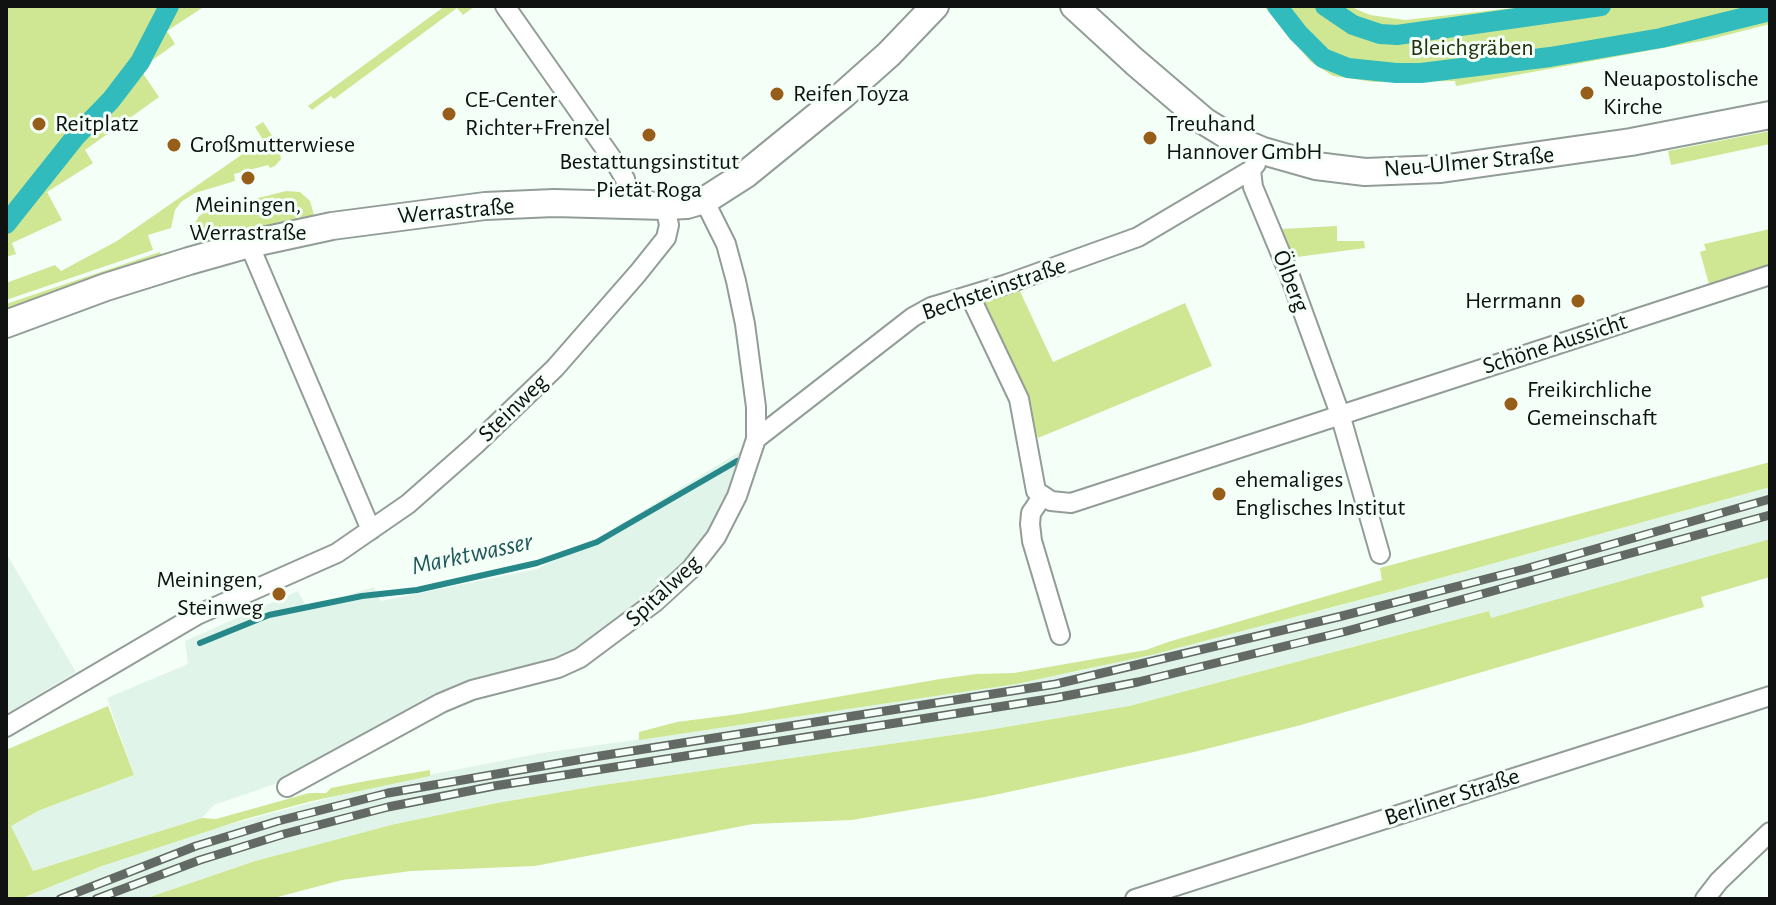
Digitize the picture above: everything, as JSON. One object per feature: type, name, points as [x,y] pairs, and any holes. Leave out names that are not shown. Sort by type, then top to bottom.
[{"type":"street","points":[[505,6],[618,167],[625,179],[631,206]]},
{"type":"street","points":[[665,206],[704,200],[746,174],[843,95],[889,54],[935,6]]},
{"type":"street","name":"Neu-Ulmer Straße","points":[[1074,6],[1204,121],[1230,137],[1257,161],[1293,161],[1365,172],[1441,169],[1616,145],[1770,115]]},
{"type":"street","name":"Bechsteinstraße","points":[[756,439],[913,317],[942,302],[970,296],[1138,237],[1257,161]]},
{"type":"street","name":"Ölberg","points":[[1257,161],[1253,187],[1288,271],[1340,414]]},
{"type":"street","name":"Spitalweg","points":[[287,787],[441,703],[472,690],[558,668],[580,658],[616,634],[674,585],[716,537],[737,496],[756,439],[751,367],[736,281],[726,244],[704,200]]},
{"type":"street","name":"Werrastraße","points":[[6,324],[106,287],[249,244],[332,226],[432,211],[554,203],[665,206]]},
{"type":"street","name":"Steinweg","points":[[6,727],[197,615],[323,560],[408,504],[555,368],[638,273],[666,238],[669,225],[665,206]]},
{"type":"street","points":[[249,244],[371,530]]},
{"type":"street","name":"Schöne Aussicht","points":[[1042,497],[1071,503],[1770,275]]},
{"type":"street","points":[[970,296],[1019,399],[1033,481],[1042,497],[1031,513],[1030,524],[1035,552],[1060,635]]},
{"type":"street","points":[[1340,414],[1380,554]]},
{"type":"street","name":"Berliner Straße","points":[[1135,899],[1770,696]]},
{"type":"street","points":[[1705,899],[1729,870],[1770,832]]},
{"type":"shaded area","points":[[749,446],[722,515],[670,583],[575,652],[556,661],[436,696],[406,710],[289,779],[214,805],[202,818],[33,871],[10,826],[40,810],[134,775],[107,698],[188,664],[185,641],[298,591],[307,608],[374,587],[381,601],[537,569],[600,537]]},
{"type":"shaded area","points":[[1770,487],[1770,539],[1491,619],[1488,611],[1129,706],[497,803],[395,824],[255,861],[144,899],[20,899],[102,866],[208,830],[382,784],[542,753],[755,723],[1080,671],[1335,607]]},
{"type":"shaded area","points":[[6,553],[76,672],[6,714]]},
{"type":"green space","name":"Großmutterwiese","points":[[6,6],[205,6],[167,31],[175,44],[140,69],[159,97],[85,150],[93,163],[47,192],[62,220],[12,243],[16,254],[6,257]]},
{"type":"green space","points":[[445,6],[475,6],[463,15],[457,8],[334,99],[331,96],[312,110],[308,106]]},
{"type":"green space","name":"Bleichgräben","points":[[1264,6],[1349,6],[1370,15],[1405,20],[1531,6],[1770,6],[1770,24],[1707,40],[1456,86],[1455,81],[1374,82],[1333,76],[1311,62]]},
{"type":"green space","points":[[263,122],[279,146],[281,159],[275,166],[234,174],[235,181],[195,193],[181,202],[175,210],[171,228],[148,235],[153,250],[6,300],[6,283],[55,265],[61,271],[117,241],[263,140],[255,127]]},
{"type":"green space","points":[[1770,131],[1770,144],[1671,165],[1668,151]]},
{"type":"green space","points":[[286,191],[300,192],[310,201],[314,215],[310,220],[207,245],[197,238],[195,223],[207,211]]},
{"type":"green space","points":[[1337,226],[1337,241],[1364,241],[1365,248],[1297,257],[1292,255],[1281,229]]},
{"type":"green space","points":[[1770,229],[1770,265],[1709,284],[1700,252],[1706,250],[1704,244]]},
{"type":"green space","points":[[160,252],[162,257],[6,311],[6,304]]},
{"type":"green space","points":[[1017,285],[1053,362],[1185,303],[1212,366],[1038,438],[1022,387],[979,300]]},
{"type":"green space","points":[[1770,462],[1770,487],[1151,655],[1016,684],[639,740],[639,732],[677,722],[940,679],[1014,673],[1146,650],[1382,580],[1380,568]]},
{"type":"green space","points":[[1770,539],[1770,577],[1701,597],[1704,607],[1301,725],[1194,752],[985,797],[852,820],[753,824],[535,866],[411,871],[342,880],[270,899],[144,899],[255,861],[395,824],[497,803],[1129,706],[1489,611],[1491,618]]},
{"type":"green space","points":[[108,706],[134,775],[40,810],[11,826],[33,871],[202,818],[216,819],[366,781],[430,770],[430,776],[245,819],[102,866],[20,899],[6,899],[6,750]]},
{"type":"waterway","points":[[6,224],[140,62],[169,6]]},
{"type":"waterway","points":[[1277,6],[1323,58],[1348,68],[1396,73],[1421,73],[1550,57],[1661,38],[1770,11]]},
{"type":"waterway","points":[[1325,6],[1353,25],[1380,34],[1397,35],[1601,6]]},
{"type":"waterway","name":"Marktwasser","points":[[200,643],[269,615],[362,596],[417,590],[537,563],[597,542],[737,461]]},
{"type":"railway","points":[[60,899],[196,846],[388,793],[1056,684],[1525,569],[1770,499]]},
{"type":"railway","points":[[96,899],[200,860],[388,807],[494,786],[1055,698],[1138,682],[1347,631],[1770,515]]},
{"type":"place","name":"Neuapostolische Kirche","points":[[1587,93]]},
{"type":"place","name":"Reifen Toyza","points":[[777,94]]},
{"type":"place","name":"CE-Center Richter+Frenzel","points":[[449,114]]},
{"type":"place","name":"Reitplatz","points":[[39,124]]},
{"type":"place","name":"Bestattungsinstitut Pietät Roga","points":[[649,135]]},
{"type":"place","name":"Treuhand Hannover GmbH","points":[[1150,138]]},
{"type":"place","name":"Großmutterwiese","points":[[174,145]]},
{"type":"place","name":"Meiningen, Werrastraße","points":[[248,178]]},
{"type":"place","name":"Herrmann","points":[[1578,301]]},
{"type":"place","name":"Freikirchliche Gemeinschaft","points":[[1511,404]]},
{"type":"place","name":"ehemaliges Englisches Institut","points":[[1219,494]]},
{"type":"place","name":"Meiningen, Steinweg","points":[[279,594]]}]
